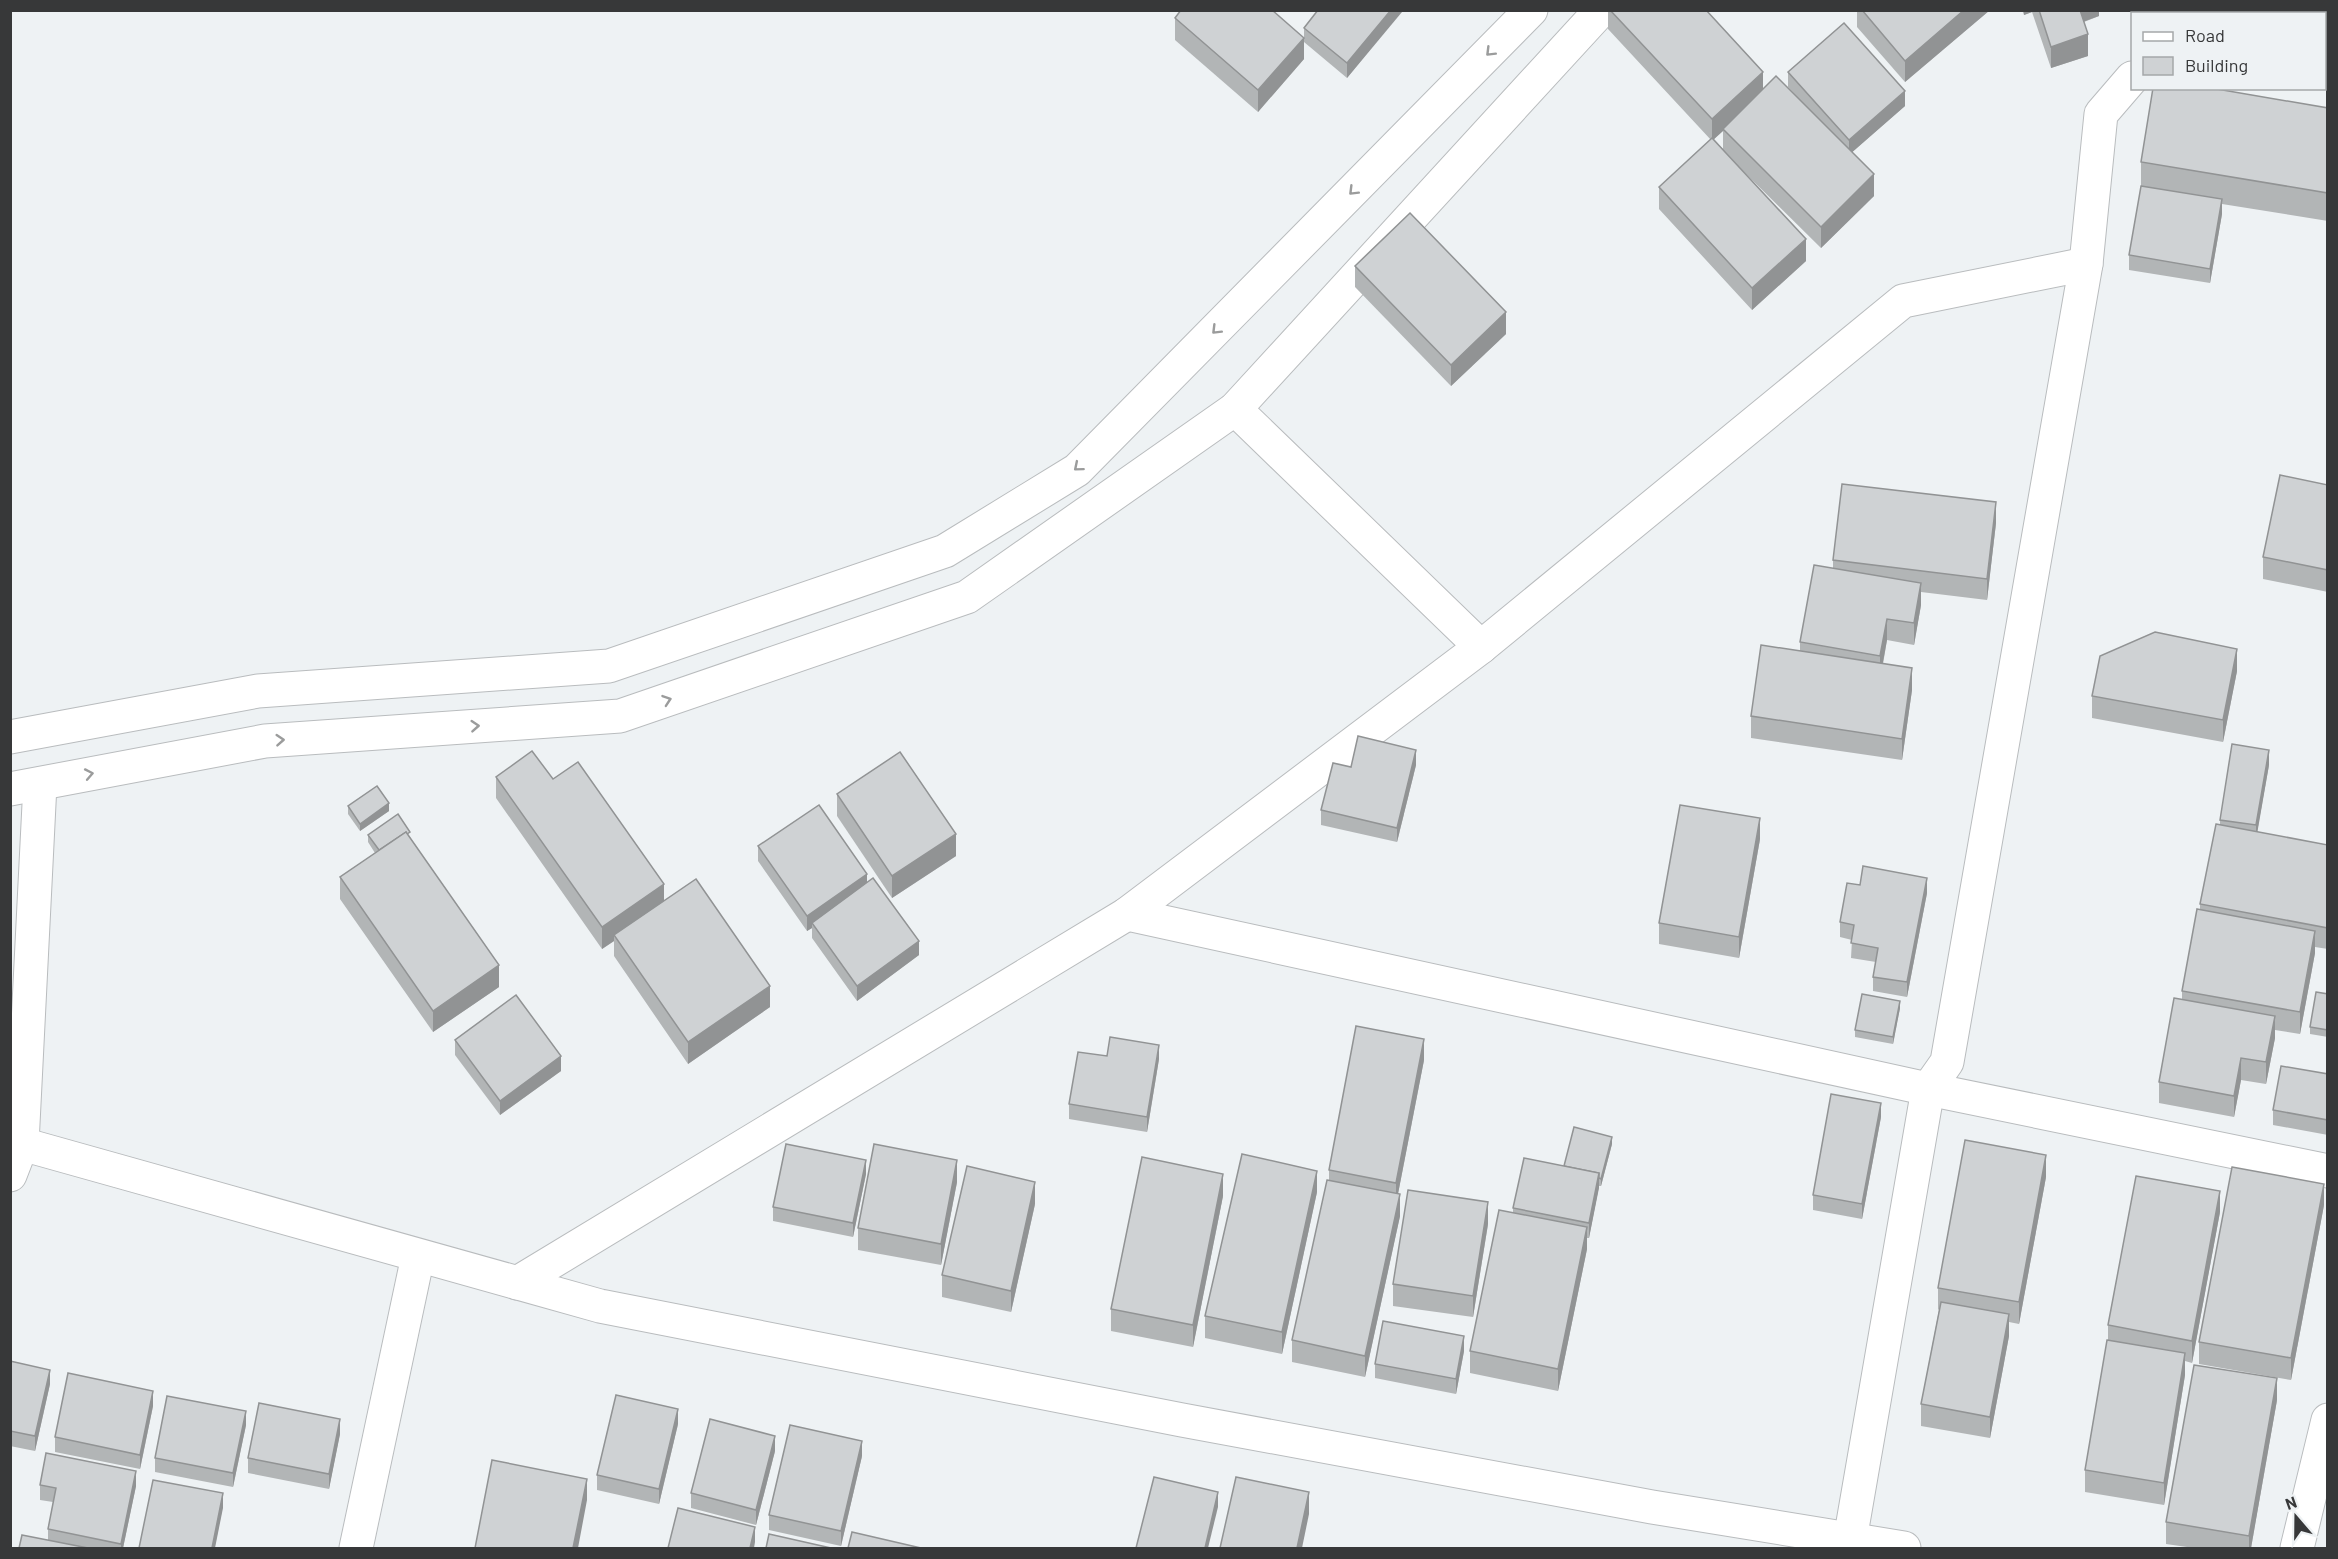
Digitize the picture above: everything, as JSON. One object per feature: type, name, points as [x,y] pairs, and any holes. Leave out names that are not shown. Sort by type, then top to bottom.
[{"type":"street","points":[[10,737],[258,691],[609,666],[945,551],[1077,470],[1531,10]]},
{"type":"street","points":[[10,1174],[22,1144],[25,786],[265,741],[620,716],[967,597],[1235,409],[1601,10]]},
{"type":"street","points":[[1850,1540],[1928,1089],[1947,1062],[2086,264],[2101,114],[2131,80]]},
{"type":"street","points":[[517,1283],[1127,914],[1481,647],[1903,300],[2086,264]]},
{"type":"street","points":[[1235,409],[1481,647]]},
{"type":"street","points":[[1127,914],[1928,1089],[2328,1171]]},
{"type":"street","points":[[22,1144],[600,1306],[1182,1420],[1652,1507],[1904,1548]]},
{"type":"street","points":[[356,1548],[418,1256]]},
{"type":"street","points":[[2297,1548],[2328,1419]]},
{"type":"building","points":[[1181,10],[1272,10],[1304,38],[1258,90],[1175,18]]},
{"type":"building","points":[[1318,10],[1391,10],[1347,63],[1304,28]]},
{"type":"building","points":[[1610,10],[1706,10],[1763,72],[1712,119]]},
{"type":"building","points":[[1862,10],[1964,10],[1905,61]]},
{"type":"building","points":[[2039,10],[2080,10],[2088,34],[2051,47]]},
{"type":"building","points":[[1844,23],[1905,91],[1849,140],[1788,72]]},
{"type":"building","points":[[1776,76],[1874,174],[1821,227],[1723,129]]},
{"type":"building","points":[[2153,90],[2223,90],[2328,108],[2328,193],[2141,162]]},
{"type":"building","points":[[1712,138],[1806,239],[1752,288],[1659,187]]},
{"type":"building","points":[[2141,186],[2222,199],[2210,269],[2129,255]]},
{"type":"building","points":[[1410,213],[1506,312],[1451,365],[1355,266]]},
{"type":"building","points":[[2280,475],[2328,485],[2328,570],[2263,557]]},
{"type":"building","points":[[1842,484],[1996,502],[1987,579],[1833,560]]},
{"type":"building","points":[[1814,565],[1921,583],[1914,623],[1887,619],[1880,656],[1800,642]]},
{"type":"building","points":[[2155,632],[2237,649],[2223,720],[2092,696],[2100,656]]},
{"type":"building","points":[[1761,645],[1912,668],[1902,739],[1751,716]]},
{"type":"building","points":[[1358,736],[1416,750],[1397,828],[1321,810],[1333,763],[1351,767]]},
{"type":"building","points":[[2232,744],[2269,750],[2256,825],[2220,820]]},
{"type":"building","points":[[532,751],[553,779],[578,762],[664,884],[602,927],[496,777]]},
{"type":"building","points":[[900,752],[956,834],[892,876],[837,794]]},
{"type":"building","points":[[377,786],[389,803],[360,824],[348,806]]},
{"type":"building","points":[[819,805],[867,874],[807,916],[758,846]]},
{"type":"building","points":[[1680,805],[1760,818],[1739,937],[1659,923]]},
{"type":"building","points":[[398,814],[410,832],[407,834],[406,832],[379,850],[368,835]]},
{"type":"building","points":[[2216,824],[2328,845],[2328,928],[2200,904]]},
{"type":"building","points":[[406,832],[499,965],[433,1011],[340,877]]},
{"type":"building","points":[[1863,866],[1927,878],[1907,982],[1873,977],[1878,948],[1851,943],[1854,925],[1840,922],[1847,883],[1860,885]]},
{"type":"building","points":[[873,878],[919,941],[857,986],[812,923]]},
{"type":"building","points":[[696,879],[770,986],[688,1042],[614,935]]},
{"type":"building","points":[[2197,909],[2315,931],[2300,1012],[2182,991]]},
{"type":"building","points":[[2316,992],[2328,994],[2328,1030],[2310,1027]]},
{"type":"building","points":[[1862,994],[1900,1001],[1893,1037],[1855,1030]]},
{"type":"building","points":[[516,995],[561,1056],[500,1101],[455,1040]]},
{"type":"building","points":[[2174,998],[2275,1016],[2266,1062],[2241,1058],[2234,1096],[2159,1082]]},
{"type":"building","points":[[1356,1026],[1424,1039],[1396,1183],[1329,1170]]},
{"type":"building","points":[[1110,1037],[1159,1045],[1147,1117],[1069,1104],[1078,1052],[1107,1056]]},
{"type":"building","points":[[2281,1066],[2328,1074],[2328,1120],[2273,1110]]},
{"type":"building","points":[[1831,1094],[1881,1103],[1862,1204],[1813,1195]]},
{"type":"building","points":[[1574,1127],[1612,1137],[1601,1179],[1599,1173],[1564,1166]]},
{"type":"building","points":[[1965,1140],[2046,1155],[2019,1302],[1938,1288]]},
{"type":"building","points":[[786,1144],[866,1160],[853,1223],[773,1207]]},
{"type":"building","points":[[874,1144],[957,1160],[941,1244],[858,1228]]},
{"type":"building","points":[[1242,1154],[1317,1171],[1282,1332],[1205,1316]]},
{"type":"building","points":[[1142,1157],[1223,1174],[1193,1325],[1111,1309]]},
{"type":"building","points":[[1524,1158],[1599,1173],[1589,1223],[1513,1208]]},
{"type":"building","points":[[967,1166],[1035,1182],[1011,1291],[942,1275]]},
{"type":"building","points":[[2232,1167],[2324,1184],[2291,1358],[2199,1342]]},
{"type":"building","points":[[2136,1176],[2220,1191],[2192,1341],[2108,1325]]},
{"type":"building","points":[[1327,1180],[1400,1194],[1365,1356],[1292,1340]]},
{"type":"building","points":[[1408,1190],[1488,1202],[1473,1296],[1393,1284]]},
{"type":"building","points":[[1499,1210],[1587,1227],[1558,1369],[1470,1351]]},
{"type":"building","points":[[1941,1302],[2009,1314],[1990,1417],[1921,1404]]},
{"type":"building","points":[[1383,1321],[1464,1336],[1456,1379],[1375,1364]]},
{"type":"building","points":[[2107,1340],[2185,1353],[2164,1483],[2085,1470]]},
{"type":"building","points":[[10,1361],[50,1370],[35,1436],[10,1431]]},
{"type":"building","points":[[2194,1365],[2277,1378],[2249,1536],[2166,1522]]},
{"type":"building","points":[[68,1373],[153,1391],[140,1455],[55,1437]]},
{"type":"building","points":[[616,1395],[678,1409],[659,1489],[597,1475]]},
{"type":"building","points":[[167,1396],[246,1411],[233,1473],[155,1458]]},
{"type":"building","points":[[259,1403],[340,1419],[329,1474],[248,1458]]},
{"type":"building","points":[[710,1419],[775,1436],[756,1510],[691,1493]]},
{"type":"building","points":[[790,1425],[862,1441],[841,1531],[769,1515]]},
{"type":"building","points":[[46,1453],[136,1471],[121,1544],[48,1529],[56,1488],[40,1485]]},
{"type":"building","points":[[492,1460],[587,1479],[573,1548],[475,1548]]},
{"type":"building","points":[[1154,1477],[1218,1492],[1205,1548],[1136,1548]]},
{"type":"building","points":[[1236,1477],[1309,1492],[1297,1548],[1220,1548]]},
{"type":"building","points":[[153,1480],[223,1493],[212,1548],[139,1548]]},
{"type":"building","points":[[678,1508],[755,1527],[750,1548],[668,1548]]},
{"type":"building","points":[[852,1532],[921,1548],[848,1548]]},
{"type":"building","points":[[769,1534],[831,1548],[766,1548]]},
{"type":"building","points":[[22,1535],[88,1548],[19,1548]]}]
